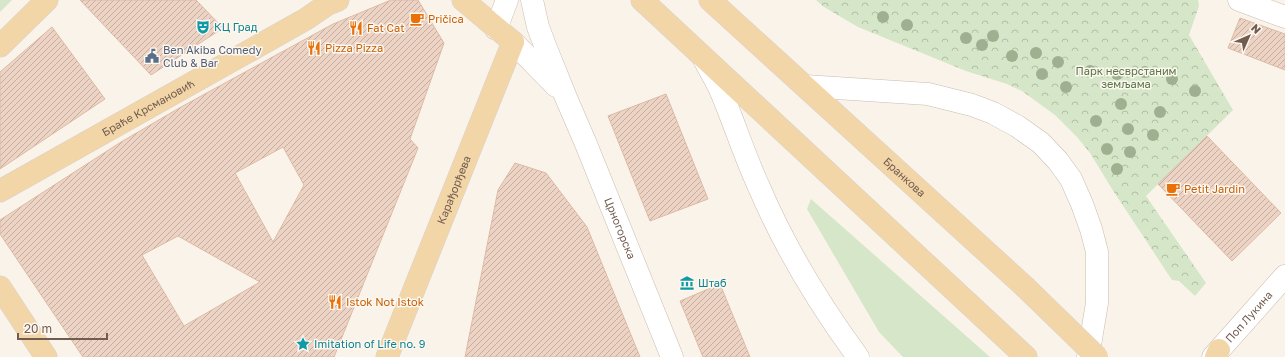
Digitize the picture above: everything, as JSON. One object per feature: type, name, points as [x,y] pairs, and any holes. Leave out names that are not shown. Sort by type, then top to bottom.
[{"type":"main road","points":[[0,46],[47,0]]},
{"type":"main road","name":"Браће Крсмановић","points":[[0,191],[306,19],[328,4],[338,0]]},
{"type":"main road","points":[[463,0],[513,42]]},
{"type":"main road","name":"Бранкова","points":[[710,0],[1024,286],[1097,357]]},
{"type":"main road","points":[[647,4],[1026,357]]},
{"type":"main road","name":"Карађорђева","points":[[387,357],[513,42]]},
{"type":"main road","points":[[0,287],[46,357]]},
{"type":"street","points":[[496,29],[507,0]]},
{"type":"street","name":"Црногорска","points":[[532,0],[538,27],[672,357]]},
{"type":"street","points":[[1239,0],[1285,17]]},
{"type":"street","name":"Црногорска","points":[[513,42],[555,84],[567,100]]},
{"type":"street","points":[[702,54],[721,92],[758,187],[789,250],[812,291],[858,357]]},
{"type":"street","points":[[805,86],[928,94],[972,105],[993,113],[1017,126],[1041,143],[1058,161],[1071,180],[1082,204],[1097,252],[1097,303],[1088,357]]},
{"type":"street","name":"Поп Лукина","points":[[1216,355],[1285,276]]},
{"type":"green space","points":[[0,0],[12,0],[0,12]]},
{"type":"green space","name":"Парк несврстаним земљама","points":[[816,0],[1198,0],[1199,6],[1189,35],[1233,110],[1146,196],[1206,283],[1195,296],[1179,281],[1172,280],[1090,153],[1077,137],[1055,115],[1022,91],[1007,84],[966,71],[858,27],[824,7]]},
{"type":"green space","points":[[811,199],[990,357],[903,357],[879,332],[807,209]]},
{"type":"building","points":[[80,0],[196,0],[223,28],[151,75]]},
{"type":"building","points":[[391,0],[418,0],[444,43],[410,139],[418,148],[334,357],[83,357],[0,234],[0,220],[121,142],[181,107],[333,24]],"holes":[[[283,147],[304,185],[273,242],[235,173]],[[178,236],[260,282],[184,326],[142,255]]]},
{"type":"building","points":[[1240,18],[1285,34],[1285,70],[1228,48]]},
{"type":"building","points":[[52,27],[105,99],[0,169],[0,72]]},
{"type":"building","points":[[666,94],[708,199],[650,221],[608,116]]},
{"type":"building","points":[[1207,136],[1281,213],[1232,261],[1158,184]]},
{"type":"building","points":[[515,163],[546,173],[587,227],[640,357],[465,357],[498,190]]},
{"type":"building","points":[[720,284],[750,357],[703,357],[680,301]]},
{"type":"place","name":"Pričica","points":[[417,19]]},
{"type":"place","name":"КЦ Град","points":[[203,27]]},
{"type":"place","name":"Fat Cat","points":[[356,28]]},
{"type":"place","name":"Pizza Pizza","points":[[314,48]]},
{"type":"place","name":"Ben Akiba Comedy Club & Bar","points":[[152,56]]},
{"type":"place","name":"Petit Jardin","points":[[1173,189]]},
{"type":"place","name":"Штаб","points":[[687,283]]},
{"type":"place","name":"Istok Not Istok","points":[[335,302]]},
{"type":"place","name":"Imitation of Life no. 9","points":[[303,344]]}]
